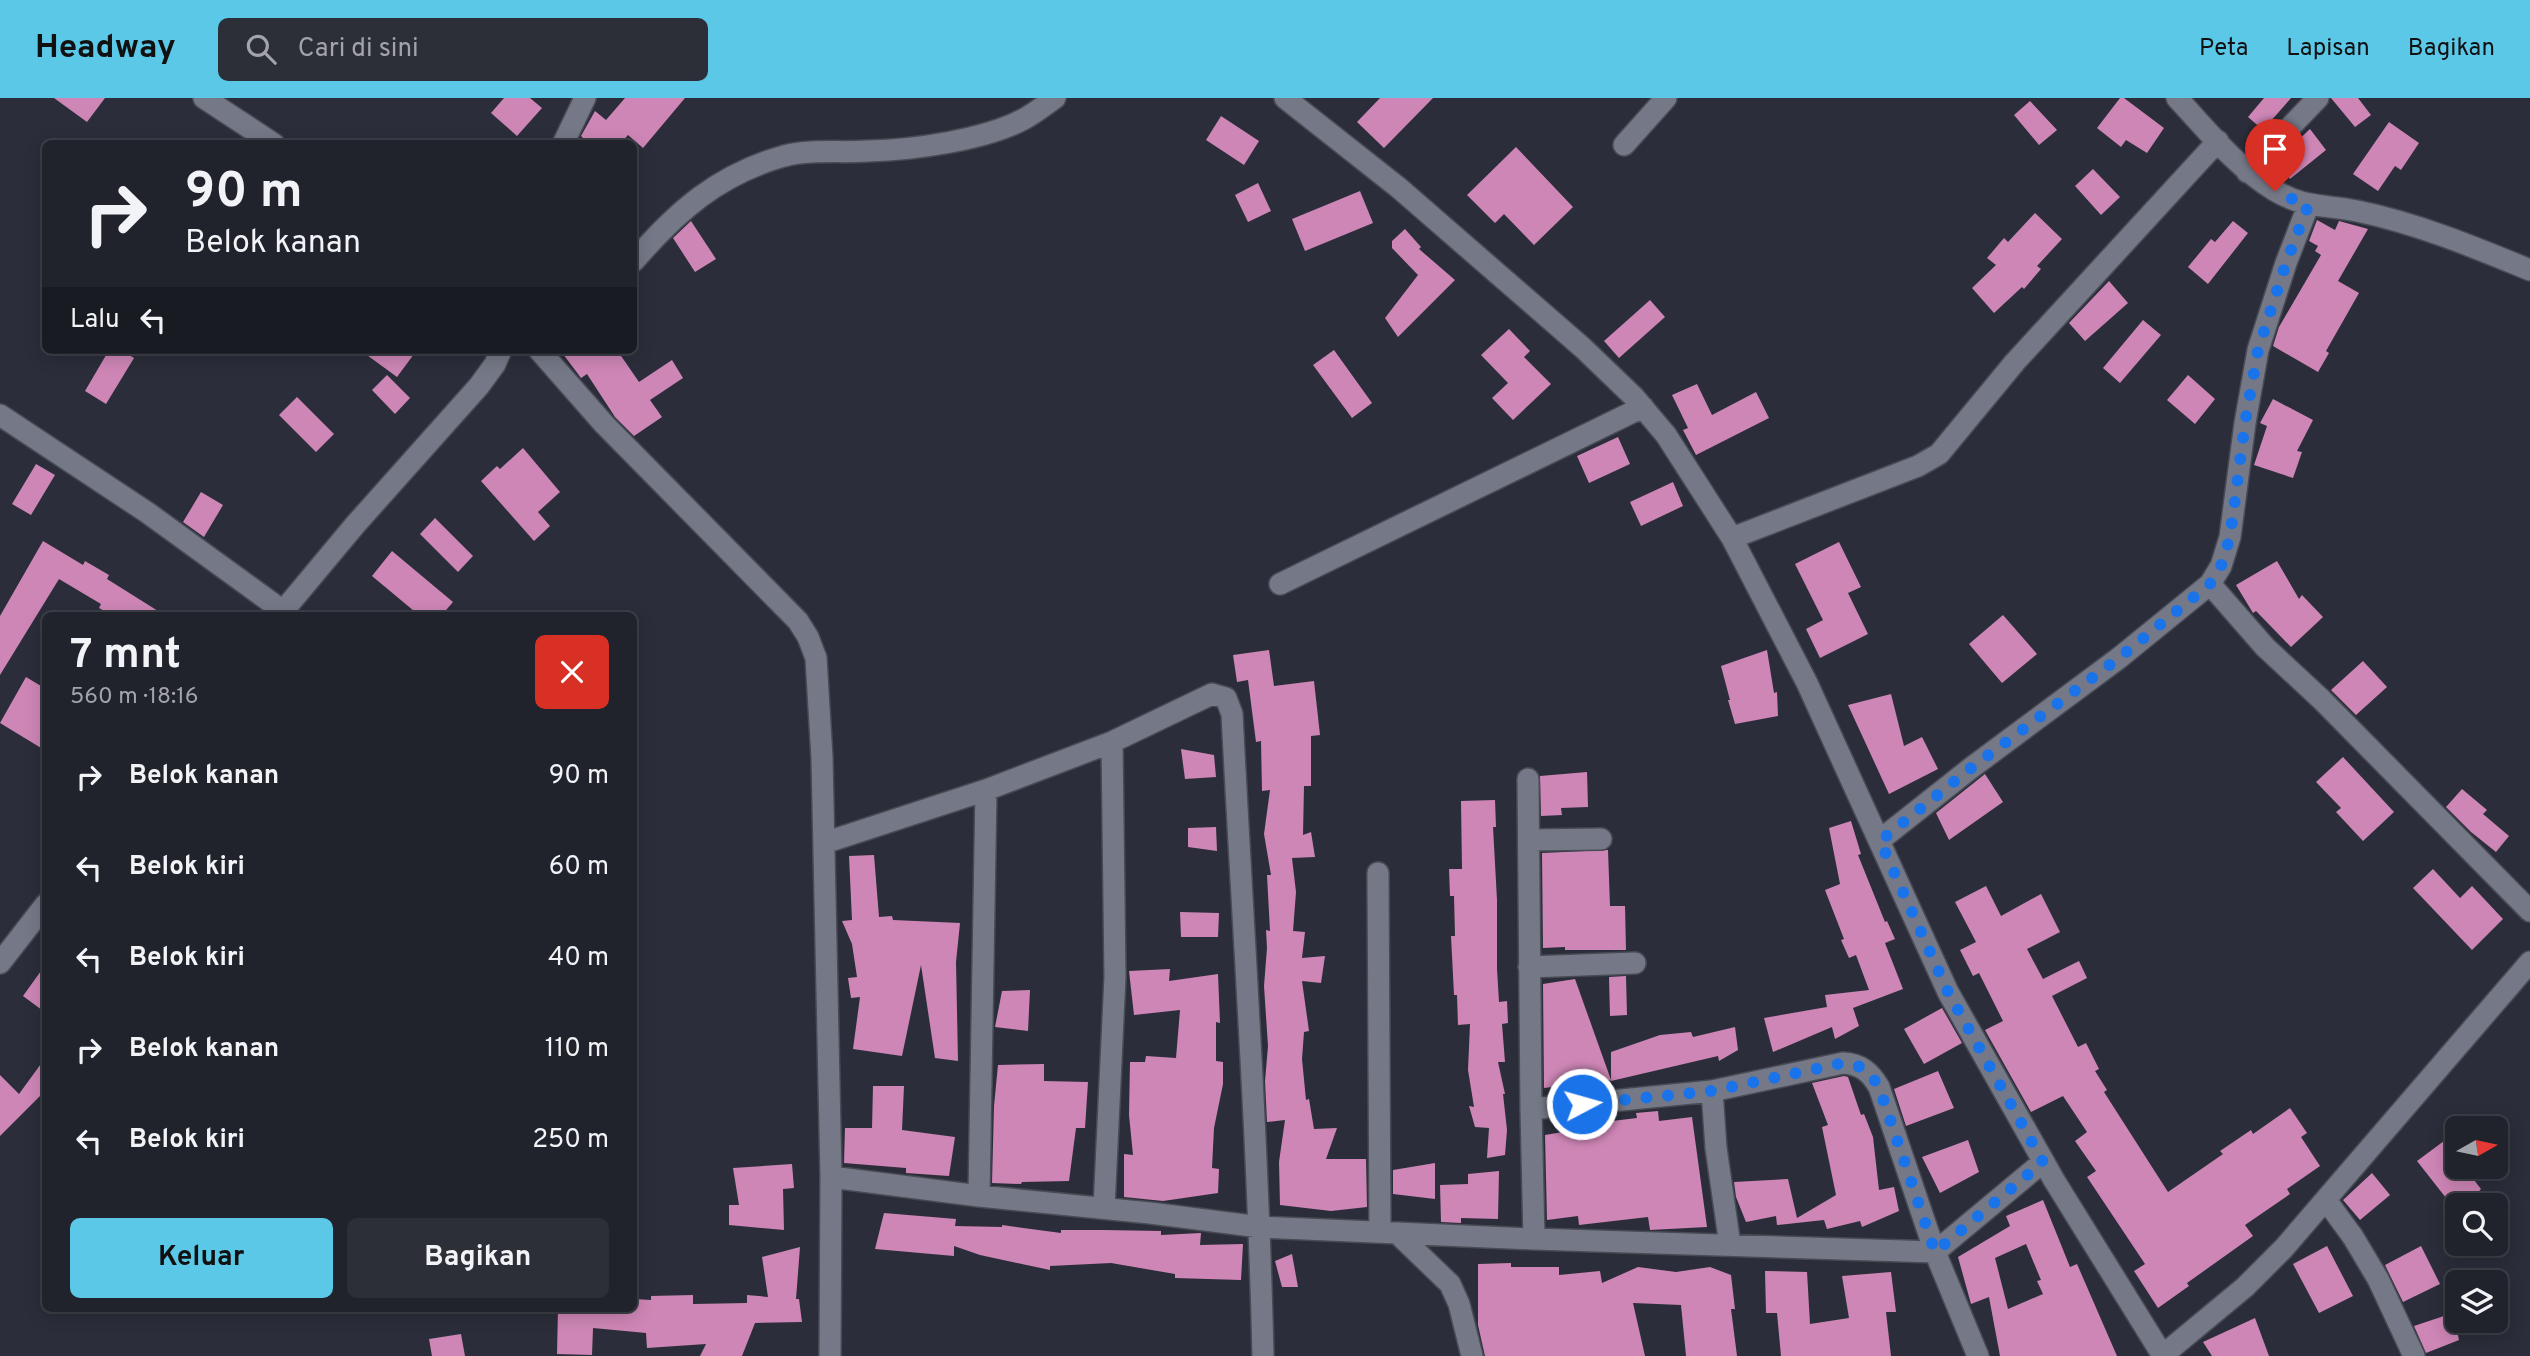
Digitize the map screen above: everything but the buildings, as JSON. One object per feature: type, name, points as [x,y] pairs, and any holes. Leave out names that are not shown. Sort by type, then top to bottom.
[{"type":"street","points":[[204,98],[268,140]]},
{"type":"street","points":[[637,257],[662,228],[695,199],[725,179],[750,168],[784,156],[810,152],[898,149],[970,136],[1003,128],[1025,119],[1055,98]]},
{"type":"street","points":[[1285,98],[1399,188],[1583,348],[1643,407],[1666,435],[1732,538],[1807,684],[1948,992],[2043,1162],[2163,1356],[2245,1287],[2284,1248],[2530,962]]},
{"type":"street","points":[[1624,145],[1666,98]]},
{"type":"street","points":[[2177,98],[2247,172],[2275,191],[2308,206],[2356,211],[2435,233],[2530,270]]},
{"type":"street","points":[[2247,172],[2318,98]]},
{"type":"street","points":[[565,140],[580,100]]},
{"type":"street","points":[[1732,538],[1918,466],[1939,454],[2015,362],[2218,141]]},
{"type":"street","points":[[1880,841],[1971,768],[2119,658],[2210,584],[2221,566],[2230,537],[2258,350],[2308,206]]},
{"type":"street","points":[[283,612],[400,473],[479,386],[499,354]]},
{"type":"street","points":[[546,354],[604,424],[773,595],[808,636],[816,657],[824,843],[831,1177],[830,1356]]},
{"type":"street","points":[[1280,584],[1643,407]]},
{"type":"street","points":[[0,415],[148,513],[278,612]]},
{"type":"street","points":[[2210,584],[2228,608],[2265,647],[2322,700],[2530,911]]},
{"type":"street","points":[[824,843],[986,790],[1112,742],[1212,694],[1226,698],[1232,714],[1260,1227],[1263,1356]]},
{"type":"street","points":[[1104,1208],[1115,977],[1112,742]]},
{"type":"street","points":[[1528,779],[1534,1239]]},
{"type":"street","points":[[979,1196],[986,790]]},
{"type":"street","points":[[1529,840],[1601,839]]},
{"type":"street","points":[[1378,873],[1388,1233],[1450,1284],[1459,1304],[1472,1356]]},
{"type":"street","points":[[0,963],[42,909]]},
{"type":"street","points":[[1530,967],[1635,963]]},
{"type":"street","points":[[1531,1109],[1712,1091],[1843,1063],[1855,1064],[1865,1069],[1879,1087],[1935,1252],[1978,1356]]},
{"type":"street","points":[[1712,1091],[1716,1148],[1730,1245]]},
{"type":"street","points":[[831,1177],[1260,1227],[1935,1252],[2043,1162]]},
{"type":"street","points":[[2326,1200],[2372,1269],[2414,1356]]},
{"type":"route","points":[[1582,1104],[1712,1091],[1843,1063],[1855,1064],[1865,1069],[1879,1087],[1935,1252],[2043,1162],[1948,992],[1880,841],[1971,768],[2119,658],[2210,584],[2221,566],[2230,537],[2258,350],[2308,206],[2275,191]]}]
